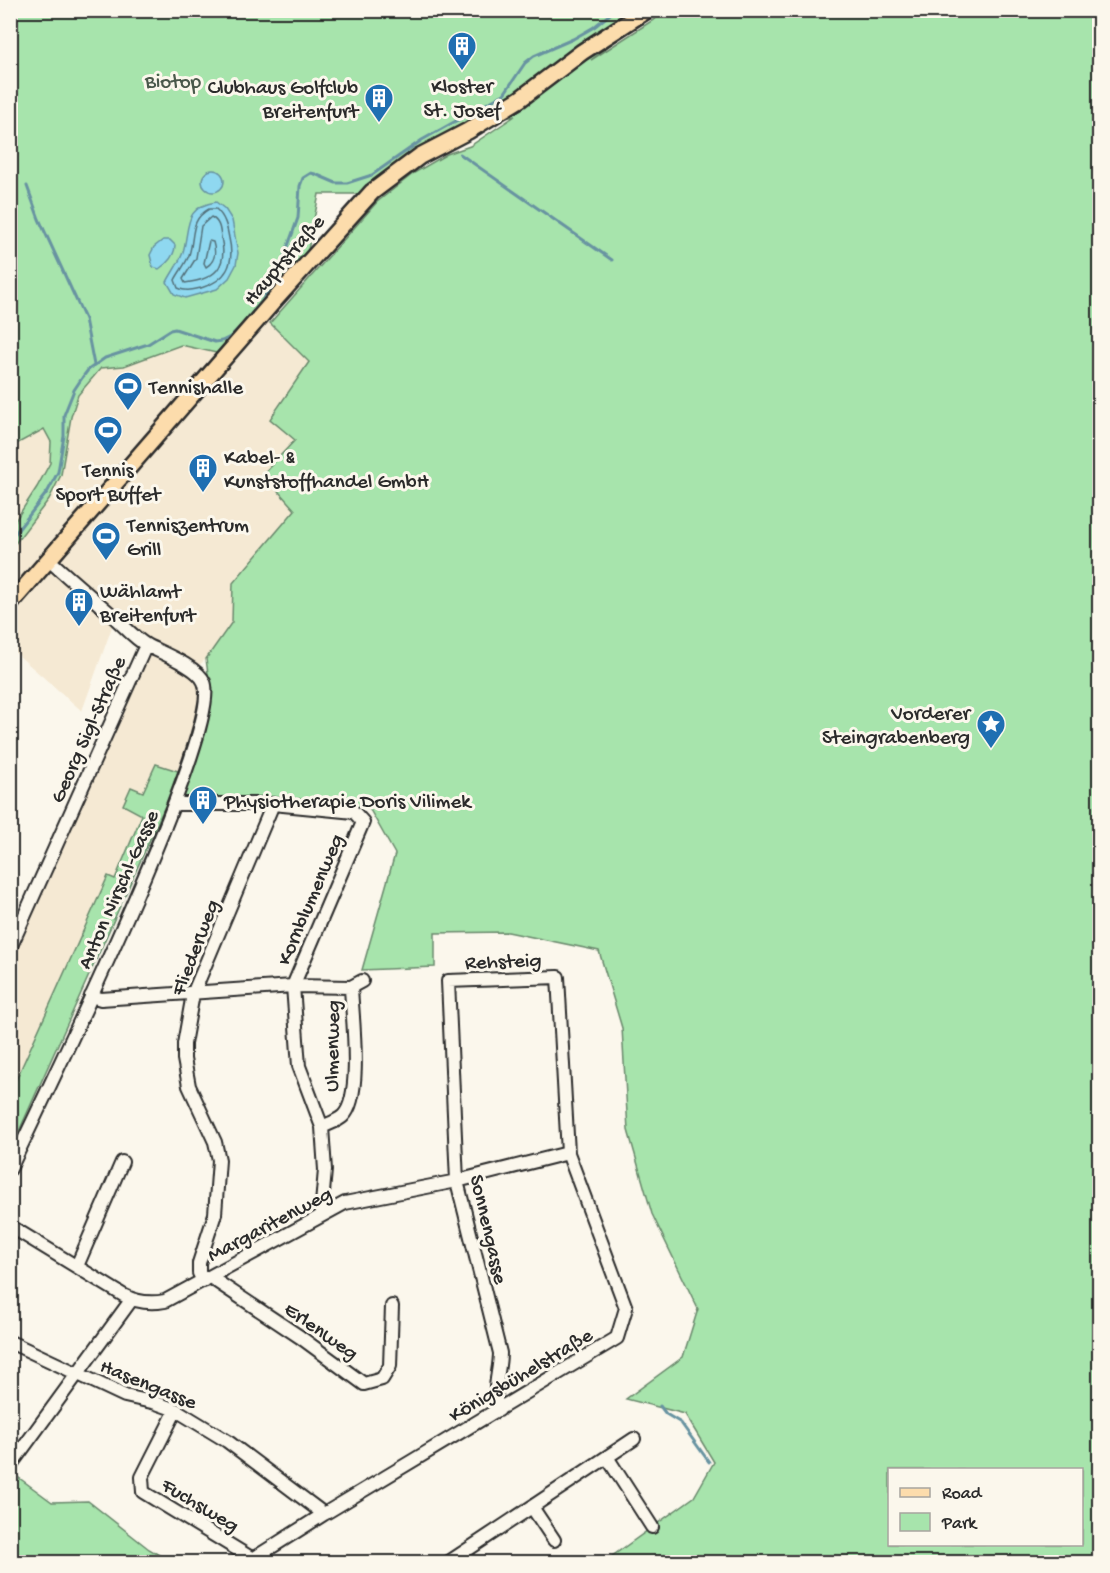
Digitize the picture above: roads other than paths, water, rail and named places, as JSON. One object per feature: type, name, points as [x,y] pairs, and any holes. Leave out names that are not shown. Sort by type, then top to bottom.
[{"type":"main road","name":"Hauptstraße","points":[[10,604],[334,232],[372,192],[420,156],[511,105],[582,52],[647,10]]},
{"type":"street","name":"Georg Sigl-Straße","points":[[10,948],[146,645],[48,559]]},
{"type":"street","name":"Anton Nirschl-Gasse","points":[[10,1169],[91,996],[175,804],[201,724],[207,690],[204,680],[195,671],[146,645]]},
{"type":"street","name":"Kornblumenweg","points":[[175,804],[273,804],[354,812],[363,822],[293,986],[299,1065],[322,1127],[325,1170],[321,1215]]},
{"type":"street","name":"Fliederweg","points":[[207,1279],[200,1273],[199,1263],[215,1214],[220,1171],[215,1142],[187,1079],[184,1044],[193,994],[273,804]]},
{"type":"street","name":"Rehsteig","points":[[448,981],[558,977]]},
{"type":"street","name":"Königsbühelstraße","points":[[251,1561],[324,1514],[617,1338],[626,1308],[568,1153],[558,977]]},
{"type":"street","name":"Sonnengasse","points":[[448,981],[457,1181],[500,1353],[500,1370],[496,1385],[496,1403],[499,1410]]},
{"type":"street","name":"Ulmenweg","points":[[293,986],[357,984],[353,1096],[343,1116],[322,1127]]},
{"type":"street","points":[[91,996],[101,999],[293,986]]},
{"type":"street","name":"Margaritenweg","points":[[10,1226],[132,1299],[155,1303],[165,1301],[207,1279],[345,1203],[457,1181],[568,1153]]},
{"type":"street","points":[[77,1266],[122,1162]]},
{"type":"street","name":"Erlenweg","points":[[207,1279],[300,1337],[364,1384],[382,1379],[390,1366],[392,1306]]},
{"type":"street","points":[[10,1466],[132,1299]]},
{"type":"street","name":"Hasengasse","points":[[10,1342],[125,1396],[156,1402],[176,1410],[226,1441],[324,1514]]},
{"type":"street","name":"Fuchsweg","points":[[176,1410],[142,1477],[143,1492],[251,1561]]},
{"type":"street","points":[[455,1561],[634,1439]]},
{"type":"street","points":[[607,1457],[652,1527]]},
{"type":"street","points":[[532,1507],[554,1540]]},
{"type":"water","points":[[209,170],[217,170],[224,177],[224,185],[217,192],[209,192],[202,185],[202,177]]},
{"type":"water","points":[[216,202],[225,209],[232,220],[238,253],[236,265],[229,278],[217,289],[185,298],[174,294],[167,282],[182,256],[190,220],[198,209]]},
{"type":"water","points":[[163,240],[170,240],[175,245],[175,249],[170,259],[159,269],[153,267],[150,255],[154,247]]},
{"type":"waterway","points":[[10,540],[48,491],[58,472],[64,436],[64,415],[74,390],[88,370],[105,358],[148,344],[170,330],[175,329],[215,342],[230,337],[262,301],[280,268],[298,218],[300,186],[303,178],[311,173],[336,183],[347,183],[372,175],[422,140],[504,94],[525,63],[534,56],[573,39],[594,27],[615,10]]},
{"type":"waterway","points":[[460,154],[612,260]]},
{"type":"waterway","points":[[27,186],[39,219],[85,319],[94,365]]},
{"type":"waterway","points":[[660,1406],[666,1414],[681,1423],[709,1462]]},
{"type":"place","name":"Kloster St. Josef","points":[[462,72]]},
{"type":"place","name":"Clubhaus Golfclub Breitenfurt","points":[[379,124]]},
{"type":"place","name":"Tennishalle","points":[[128,412]]},
{"type":"place","name":"Tennis Sport Buffet","points":[[108,456]]},
{"type":"place","name":"Kabel- & Kunststoffhandel GmbH","points":[[203,494]]},
{"type":"place","name":"Tenniszentrum Grill","points":[[106,562]]},
{"type":"place","name":"Wählamt Breitenfurt","points":[[79,628]]},
{"type":"place","name":"Vorderer Steingrabenberg","points":[[991,750]]},
{"type":"place","name":"Physiotherapie Doris Vilimek","points":[[203,826]]},
{"type":"park label","name":"Biotop","points":[[173,80]]}]
